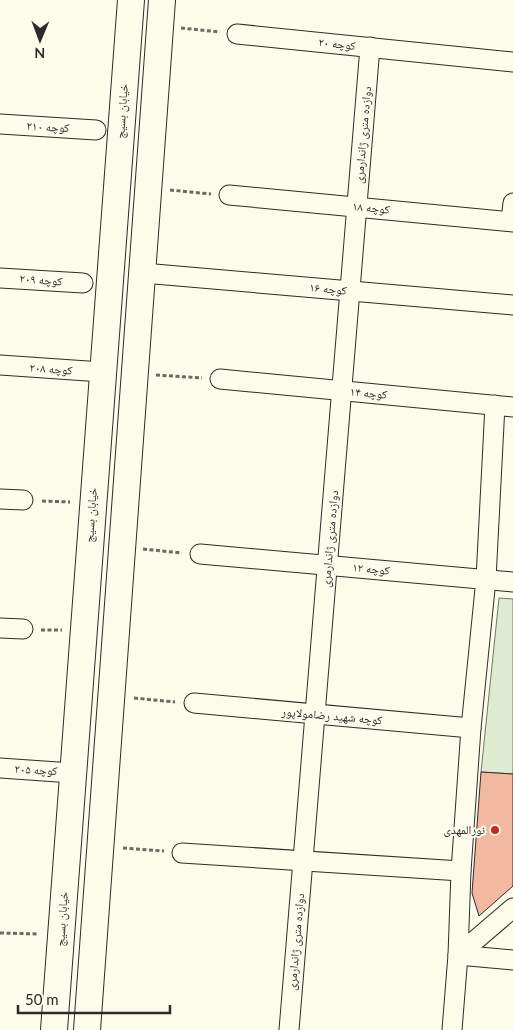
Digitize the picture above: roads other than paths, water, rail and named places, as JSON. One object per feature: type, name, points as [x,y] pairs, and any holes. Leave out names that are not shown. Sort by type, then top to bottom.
[{"type":"main road","name":"خیابان بسیج","points":[[54,1030],[131,0]]},
{"type":"main road","points":[[87,1030],[162,0]]},
{"type":"main road","points":[[102,372],[135,374]]},
{"type":"main road","points":[[72,772],[106,775]]},
{"type":"street","name":"۲۰ کوچه","points":[[237,34],[513,62]]},
{"type":"street","name":"دوازده متری ژاندارمری","points":[[289,1030],[370,47]]},
{"type":"street","name":"۲۱۰ کوچه","points":[[0,124],[96,130]]},
{"type":"street","name":"۱۸ کوچه","points":[[229,195],[357,207],[512,215]]},
{"type":"street","name":"۱۶ کوچه","points":[[142,273],[513,305]]},
{"type":"street","name":"۲۰۹ کوچه","points":[[0,278],[83,283]]},
{"type":"street","name":"۲۰۸ کوچه","points":[[0,365],[102,372]]},
{"type":"street","name":"‍‍ ۱۴ کوچه","points":[[220,379],[504,406]]},
{"type":"street","points":[[452,1030],[471,728],[504,406]]},
{"type":"street","points":[[0,499],[24,500]]},
{"type":"street","name":"۱۲ کوچه","points":[[200,554],[513,582]]},
{"type":"street","points":[[0,628],[23,629]]},
{"type":"street","name":"کوچه شهید رضامولاپور","points":[[194,704],[471,728]]},
{"type":"street","name":"۲۰۵ کوچه","points":[[0,768],[72,772]]},
{"type":"street","points":[[182,853],[461,871]]},
{"type":"street","points":[[458,955],[513,908]]},
{"type":"street","points":[[458,955],[513,960]]},
{"type":"place","name":"نورالمهدی","points":[[495,830]]}]
